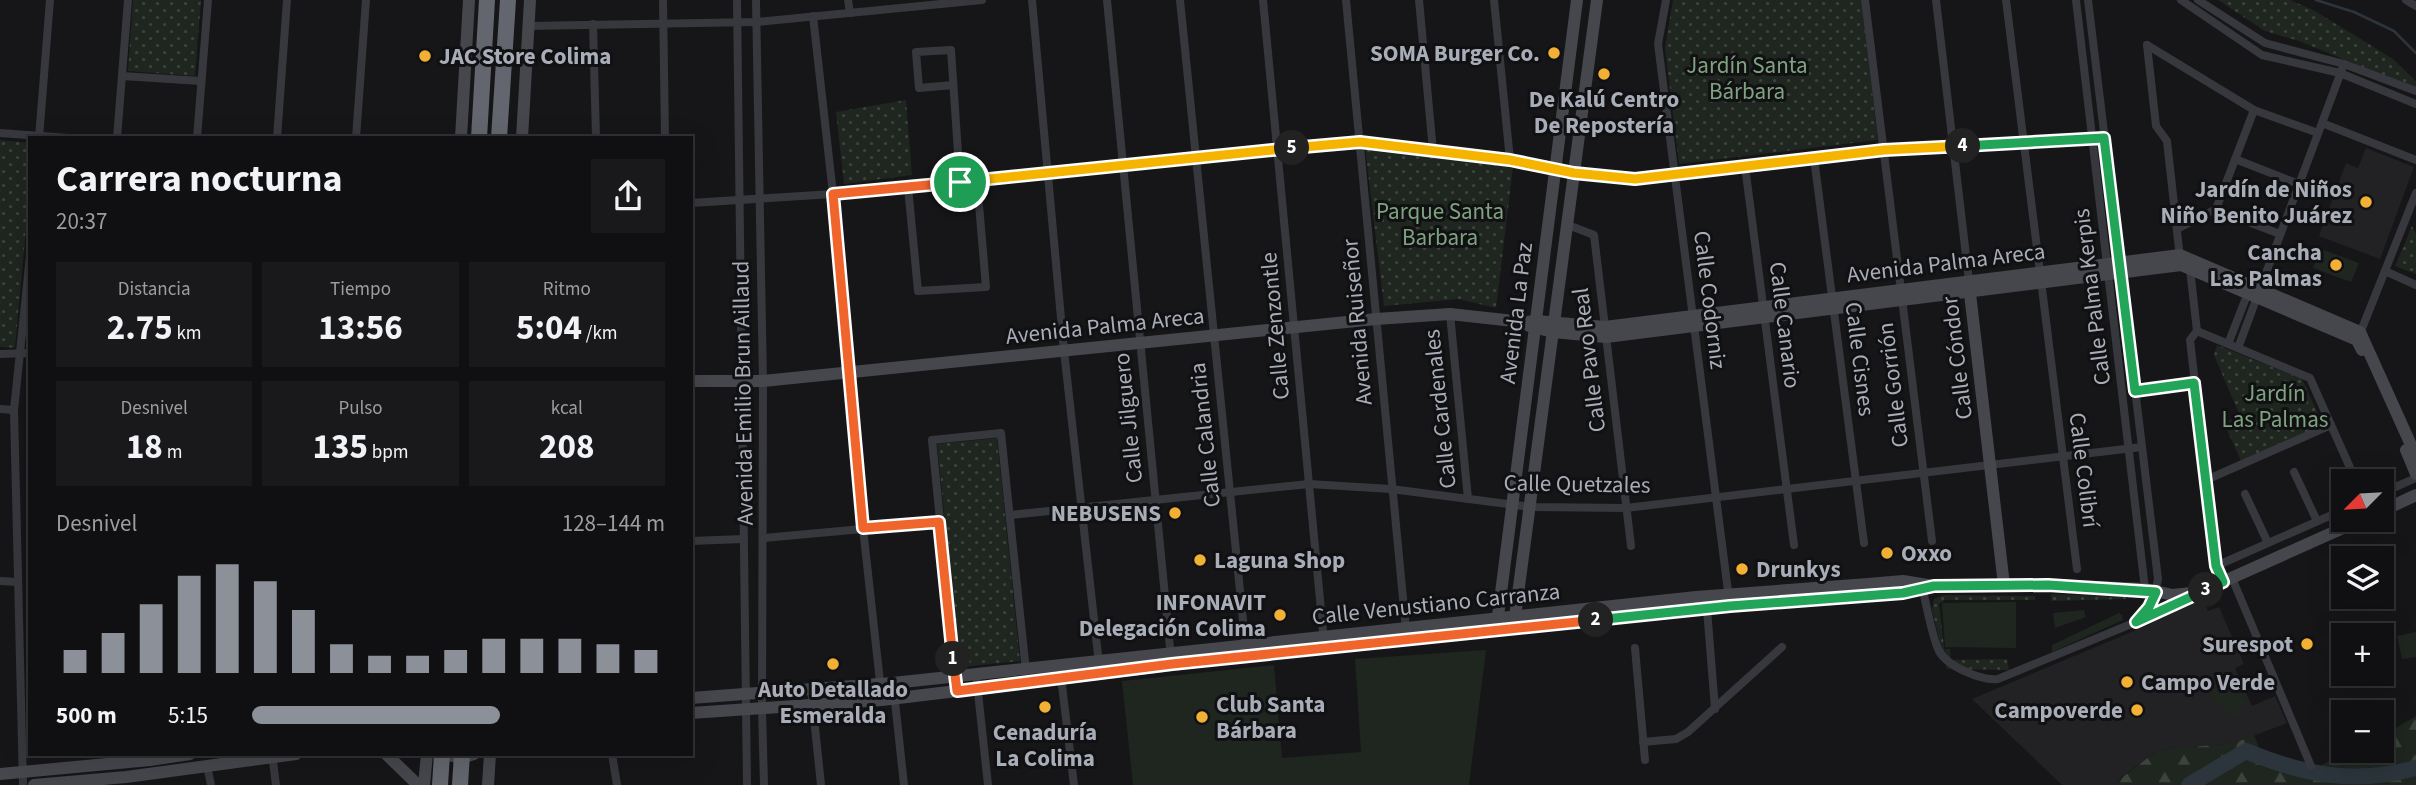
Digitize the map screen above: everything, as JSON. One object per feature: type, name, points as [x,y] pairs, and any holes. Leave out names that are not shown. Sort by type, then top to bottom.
[{"type":"highway","points":[[479,136],[487,0]]},
{"type":"highway","points":[[499,136],[508,0]]},
{"type":"highway","points":[[504,58],[515,0]]},
{"type":"highway","points":[[440,785],[443,756]]},
{"type":"highway","points":[[460,785],[462,756]]},
{"type":"street","points":[[39,136],[51,0]]},
{"type":"street","points":[[117,136],[128,0]]},
{"type":"street","points":[[197,136],[208,0]]},
{"type":"street","points":[[278,136],[287,0]]},
{"type":"street","points":[[356,136],[366,0]]},
{"type":"street","points":[[461,136],[469,0]]},
{"type":"street","points":[[522,136],[530,0]]},
{"type":"street","points":[[663,0],[665,136]]},
{"type":"street","name":"Avenida Emilio Brun Aillaud","points":[[737,0],[747,785]]},
{"type":"street","name":"Avenida Emilio Brun Aillaud","points":[[756,0],[763,381],[764,785]]},
{"type":"street","points":[[848,0],[849,13]]},
{"type":"street","points":[[528,26],[756,22],[849,13],[892,4],[982,0]]},
{"type":"street","points":[[1032,0],[1064,351],[1097,660],[1104,673]]},
{"type":"street","name":"Calle Jilguero","points":[[1107,0],[1171,659]]},
{"type":"street","name":"Calle Calandria","points":[[1180,0],[1246,651]]},
{"type":"street","name":"Calle Zenzontle","points":[[1263,0],[1324,644]]},
{"type":"street","name":"Avenida Ruiseñor","points":[[1346,0],[1407,634]]},
{"type":"street","points":[[1419,0],[1433,151]]},
{"type":"street","points":[[1494,0],[1510,160]]},
{"type":"street","name":"Avenida La Paz","points":[[1497,624],[1577,0]]},
{"type":"street","name":"Avenida La Paz","points":[[1515,622],[1597,0]]},
{"type":"street","name":"Calle Codorniz","points":[[1666,0],[1658,44],[1729,600]]},
{"type":"street","name":"Calle Gorrión","points":[[1865,0],[1932,541]]},
{"type":"street","name":"Calle Cóndor","points":[[1936,0],[2004,585]]},
{"type":"street","name":"Calle Colibrí","points":[[2006,0],[2077,569]]},
{"type":"street","name":"Calle Palma Kerpis","points":[[2077,0],[2092,139],[2135,391],[2158,579],[2151,590]]},
{"type":"street","name":"Calle Palma Kerpis","points":[[2088,0],[2104,138],[2129,449],[2151,590]]},
{"type":"street","points":[[2181,0],[2262,55],[2340,74],[2416,104]]},
{"type":"street","points":[[2198,0],[2265,43],[2344,64],[2416,91]]},
{"type":"street","points":[[2406,0],[2416,6]]},
{"type":"street","points":[[813,16],[833,194],[863,528],[888,700],[904,785]]},
{"type":"street","points":[[593,24],[596,136]]},
{"type":"street","points":[[2311,766],[2227,580],[2216,566],[2190,340],[2197,331],[2177,229],[2167,141],[2157,126],[2147,45],[2254,110],[2318,133]]},
{"type":"street","points":[[953,85],[919,88],[916,52],[951,50],[960,182]]},
{"type":"street","points":[[2228,344],[2280,234],[2344,64]]},
{"type":"street","points":[[122,76],[201,81]]},
{"type":"street","points":[[2177,229],[2216,209],[2254,110]]},
{"type":"street","points":[[2322,123],[2416,159]]},
{"type":"street","points":[[0,133],[29,136]]},
{"type":"street","points":[[693,203],[761,200],[977,181],[1360,142],[1510,160],[1574,173],[1635,179],[1884,150],[2104,138]]},
{"type":"street","name":"Calle Cisnes","points":[[1814,158],[1864,543]]},
{"type":"street","points":[[2235,159],[2299,184]]},
{"type":"street","name":"Calle Canario","points":[[1745,166],[1794,545]]},
{"type":"street","points":[[908,187],[918,291],[986,287],[977,181]]},
{"type":"street","points":[[2394,487],[2416,476],[2359,336],[2416,192]]},
{"type":"street","points":[[2412,204],[2416,213]]},
{"type":"street","points":[[2216,209],[2239,219]]},
{"type":"street","points":[[2252,223],[2280,234]]},
{"type":"street","name":"Calle Pavo Real","points":[[1568,225],[1594,235],[1631,546]]},
{"type":"street","name":"Avenida Palma Areca","points":[[693,381],[763,381],[1376,319],[1450,314],[1605,332],[2114,268],[2184,263],[2359,336]]},
{"type":"street","points":[[2385,271],[2416,285]]},
{"type":"street","points":[[23,785],[14,410],[28,274]]},
{"type":"street","points":[[2238,348],[2254,290]]},
{"type":"street","name":"Calle Cardenales","points":[[1450,314],[1468,499]]},
{"type":"street","points":[[2197,331],[2310,378],[2351,469]]},
{"type":"street","points":[[2359,336],[2416,456]]},
{"type":"street","points":[[0,354],[28,353]]},
{"type":"street","points":[[2135,391],[2194,383]]},
{"type":"street","points":[[0,409],[14,410]]},
{"type":"street","points":[[2206,480],[2331,425]]},
{"type":"street","points":[[957,691],[932,440],[1001,433],[1027,676]]},
{"type":"street","name":"Calle Quetzales","points":[[1010,514],[1309,484],[1391,489],[1531,507],[1626,508],[2142,447]]},
{"type":"street","points":[[2294,472],[2317,522]]},
{"type":"street","points":[[2245,494],[2267,543]]},
{"type":"street","points":[[2394,505],[2416,495]]},
{"type":"street","points":[[2216,566],[2331,516]]},
{"type":"street","points":[[764,538],[939,522]]},
{"type":"street","name":"Calle Venustiano Carranza","points":[[693,713],[888,700],[977,689],[1027,676],[1061,671],[1097,660],[1171,659],[1729,600],[1926,586],[2004,585],[2151,590],[2173,595],[2200,593],[2334,532]]},
{"type":"street","points":[[693,541],[743,540]]},
{"type":"street","points":[[0,581],[17,582]]},
{"type":"street","points":[[1926,586],[1940,653],[1969,675],[1990,680],[2136,622],[2200,593]]},
{"type":"street","points":[[2136,622],[2149,607],[2151,590]]},
{"type":"street","points":[[1700,605],[1715,709]]},
{"type":"street","points":[[1643,742],[1676,740],[1715,709],[1782,647]]},
{"type":"street","points":[[1635,648],[1645,760]]},
{"type":"street","name":"Calle Venustiano Carranza","points":[[1061,671],[1104,673],[1171,659]]},
{"type":"street","points":[[1061,671],[1073,785]]},
{"type":"street","points":[[976,674],[988,785]]},
{"type":"street","name":"Calle Venustiano Carranza","points":[[693,698],[976,674],[1027,676]]},
{"type":"street","points":[[811,689],[821,785]]},
{"type":"street","points":[[0,774],[176,756]]},
{"type":"street","points":[[34,785],[126,777],[273,756],[276,785]]},
{"type":"street","points":[[388,756],[418,785]]},
{"type":"street","points":[[425,785],[427,756]]},
{"type":"street","points":[[612,756],[617,785]]},
{"type":"street","points":[[488,785],[491,759]]},
{"type":"street","points":[[125,763],[126,777]]},
{"type":"street","points":[[207,766],[211,785]]},
{"type":"shaded area","name":"Jardín de Niños Niño Benito Juárez","points":[[2366,148],[2414,167],[2380,259],[2319,236],[2346,163],[2358,168]]},
{"type":"shaded area","name":"Campo Verde","points":[[2202,597],[2208,611],[2219,607],[2244,664],[2235,668],[2252,706],[2275,696],[2287,723],[2235,743],[2158,750],[2120,778],[2117,785],[2062,785],[1972,699],[2148,625]]},
{"type":"green space","points":[[133,0],[201,0],[195,76],[128,71]]},
{"type":"green space","name":"Jardín Santa Bárbara","points":[[1673,0],[1861,0],[1878,140],[1679,164],[1665,48]]},
{"type":"green space","points":[[2218,0],[2290,0],[2315,11],[2393,59],[2416,81],[2416,89],[2299,41],[2265,31]]},
{"type":"green space","points":[[906,100],[912,175],[844,184],[836,112]]},
{"type":"green space","points":[[0,140],[28,143],[28,207],[15,348],[0,347]]},
{"type":"green space","name":"Parque Santa Barbara","points":[[1365,147],[1513,167],[1496,308],[1459,299],[1384,306]]},
{"type":"green space","points":[[2412,226],[2416,234],[2416,274],[2395,266]]},
{"type":"green space","name":"Cancha Las Palmas","points":[[2321,249],[2359,263],[2351,282],[2313,268]]},
{"type":"green space","name":"Jardín Las Palmas","points":[[2217,345],[2302,379],[2323,425],[2241,461],[2224,423],[2240,416],[2214,355]]},
{"type":"green space","points":[[997,438],[1020,661],[960,667],[937,444]]},
{"type":"green space","points":[[2051,594],[2126,597],[2126,599],[2051,601]]},
{"type":"green space","points":[[1943,595],[2035,596],[2035,600],[1945,600],[1939,604],[1945,655],[1945,649],[1950,649],[1951,660],[2007,659],[2009,670],[1947,669],[1932,610],[1934,599]]},
{"type":"green space","points":[[2016,602],[2016,648],[1945,647],[1942,603]]},
{"type":"green space","points":[[2084,610],[2086,617],[2055,628],[2053,613]]},
{"type":"green space","points":[[2119,613],[2123,620],[2052,652],[2052,645]]},
{"type":"green space","points":[[2416,632],[2416,657],[2402,659],[2397,636]]},
{"type":"green space","name":"Club Santa Bárbara","points":[[1486,650],[1469,785],[1133,785],[1122,681],[1274,665],[1282,758],[1361,752],[1355,659]]},
{"type":"green space","points":[[2222,680],[2248,702],[2234,719],[2208,697]]},
{"type":"green space","points":[[2416,716],[2416,785],[2117,785],[2120,779],[2158,750],[2235,743],[2254,735],[2261,753],[2308,772],[2331,761],[2331,763],[2394,763],[2394,729]]},
{"type":"waterway","points":[[2316,0],[2354,12],[2394,31],[2416,53]]},
{"type":"waterway","points":[[2189,785],[2246,751],[2288,766],[2330,775],[2371,776],[2416,768]]},
{"type":"place","name":"SOMA Burger Co.","points":[[1554,53]]},
{"type":"place","name":"JAC Store Colima","points":[[425,56]]},
{"type":"place","name":"De Kalú Centro De Repostería","points":[[1604,74]]},
{"type":"place","name":"Jardín de Niños Niño Benito Juárez","points":[[2366,202]]},
{"type":"place","name":"Cancha Las Palmas","points":[[2336,265]]},
{"type":"place","name":"NEBUSENS","points":[[1175,513]]},
{"type":"place","name":"Oxxo","points":[[1887,553]]},
{"type":"place","name":"Laguna Shop","points":[[1200,560]]},
{"type":"place","name":"Drunkys","points":[[1742,569]]},
{"type":"place","name":"INFONAVIT Delegación Colima","points":[[1280,615]]},
{"type":"place","name":"Surespot","points":[[2307,644]]},
{"type":"place","name":"Auto Detallado Esmeralda","points":[[833,664]]},
{"type":"place","name":"Campo Verde","points":[[2127,682]]},
{"type":"place","name":"Cenaduría La Colima","points":[[1045,707]]},
{"type":"place","name":"Campoverde","points":[[2137,710]]},
{"type":"place","name":"Club Santa Bárbara","points":[[1202,717]]},
{"type":"route","points":[[2104,138],[2135,391],[2194,383],[2216,566],[2223,582],[2136,622],[2149,607],[2156,592],[2145,589],[2048,585],[1934,586],[1903,593],[1812,598],[1247,656],[957,691],[939,522],[863,528],[833,194],[960,182],[1360,142],[1510,160],[1574,173],[1635,179],[1884,150],[2104,138]]}]
